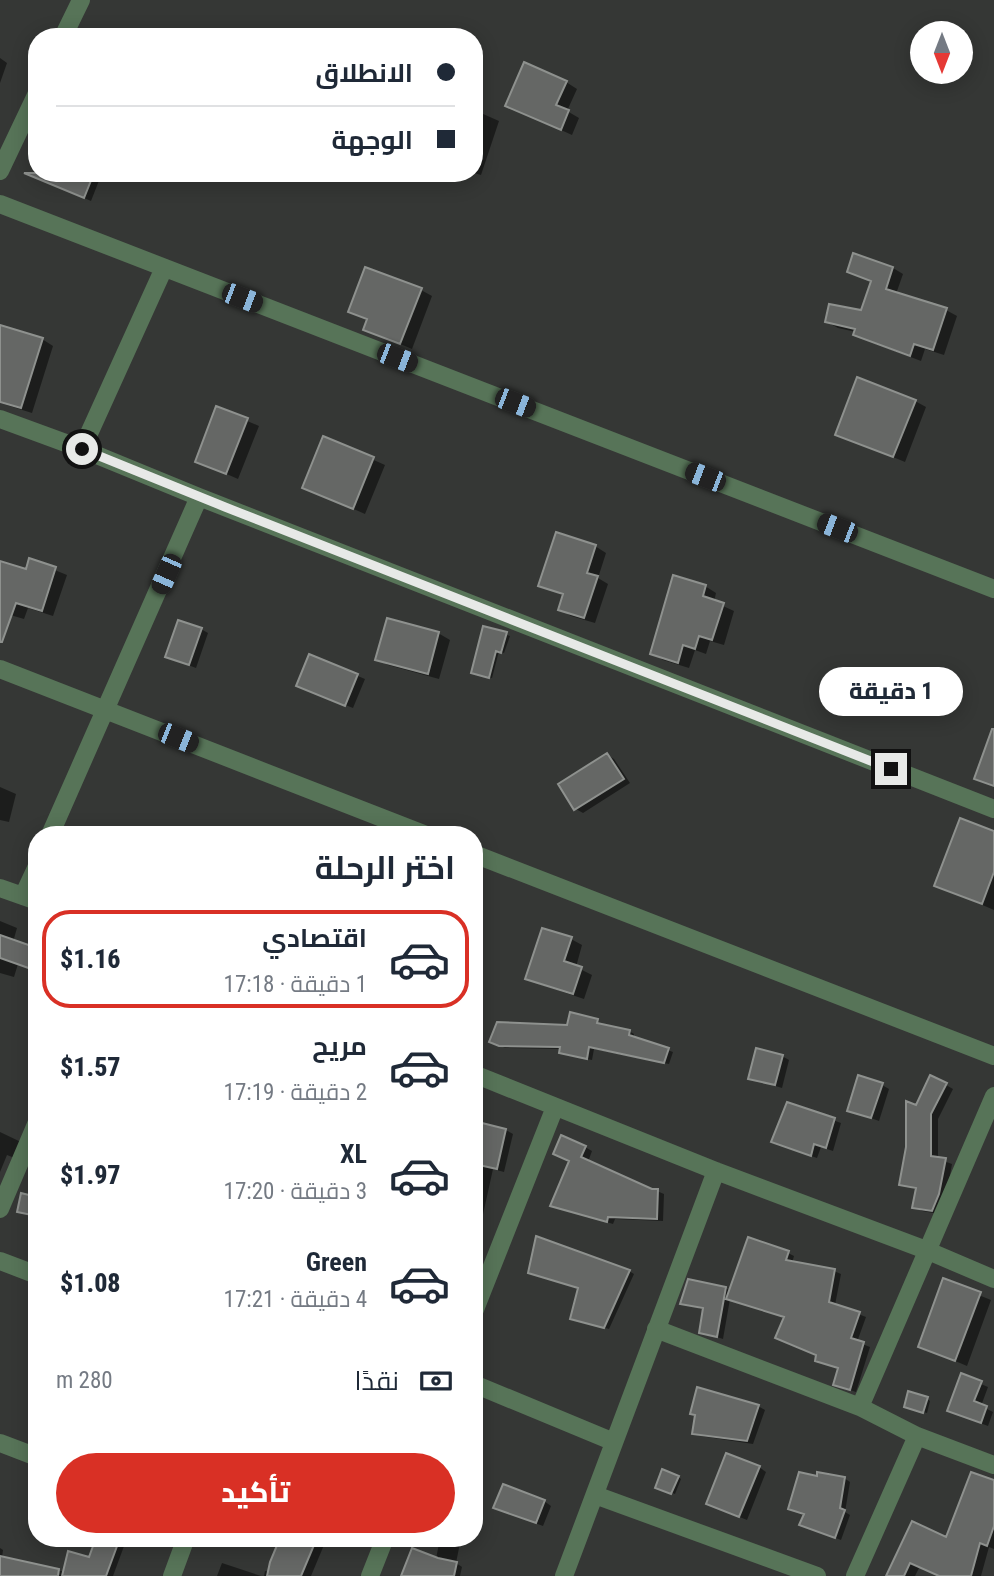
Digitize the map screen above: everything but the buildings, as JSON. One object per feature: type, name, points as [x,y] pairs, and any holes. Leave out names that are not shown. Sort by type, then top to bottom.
[{"type":"street","points":[[67,28],[81,0]]},
{"type":"street","points":[[0,171],[28,112]]},
{"type":"street","points":[[0,204],[994,589]]},
{"type":"street","points":[[82,449],[164,268]]},
{"type":"street","points":[[0,419],[994,809]]},
{"type":"street","points":[[54,826],[200,497]]},
{"type":"street","points":[[0,669],[403,826]]},
{"type":"street","points":[[483,857],[994,1056]]},
{"type":"street","points":[[0,888],[28,898]]},
{"type":"street","points":[[483,1078],[994,1279]]},
{"type":"street","points":[[860,1407],[994,1096]]},
{"type":"street","points":[[483,1269],[555,1107]]},
{"type":"street","points":[[0,1209],[28,1143]]},
{"type":"street","points":[[564,1576],[716,1171]]},
{"type":"street","points":[[0,1261],[28,1272]]},
{"type":"street","points":[[656,1329],[860,1407],[917,1436],[994,1465]]},
{"type":"street","points":[[483,1388],[614,1442]]},
{"type":"street","points":[[855,1576],[917,1436]]},
{"type":"street","points":[[0,1443],[28,1454]]},
{"type":"street","points":[[595,1495],[817,1576]]},
{"type":"street","points":[[172,1576],[183,1547]]},
{"type":"street","points":[[370,1576],[381,1547]]},
{"type":"route","points":[[82,449],[891,769]]}]
